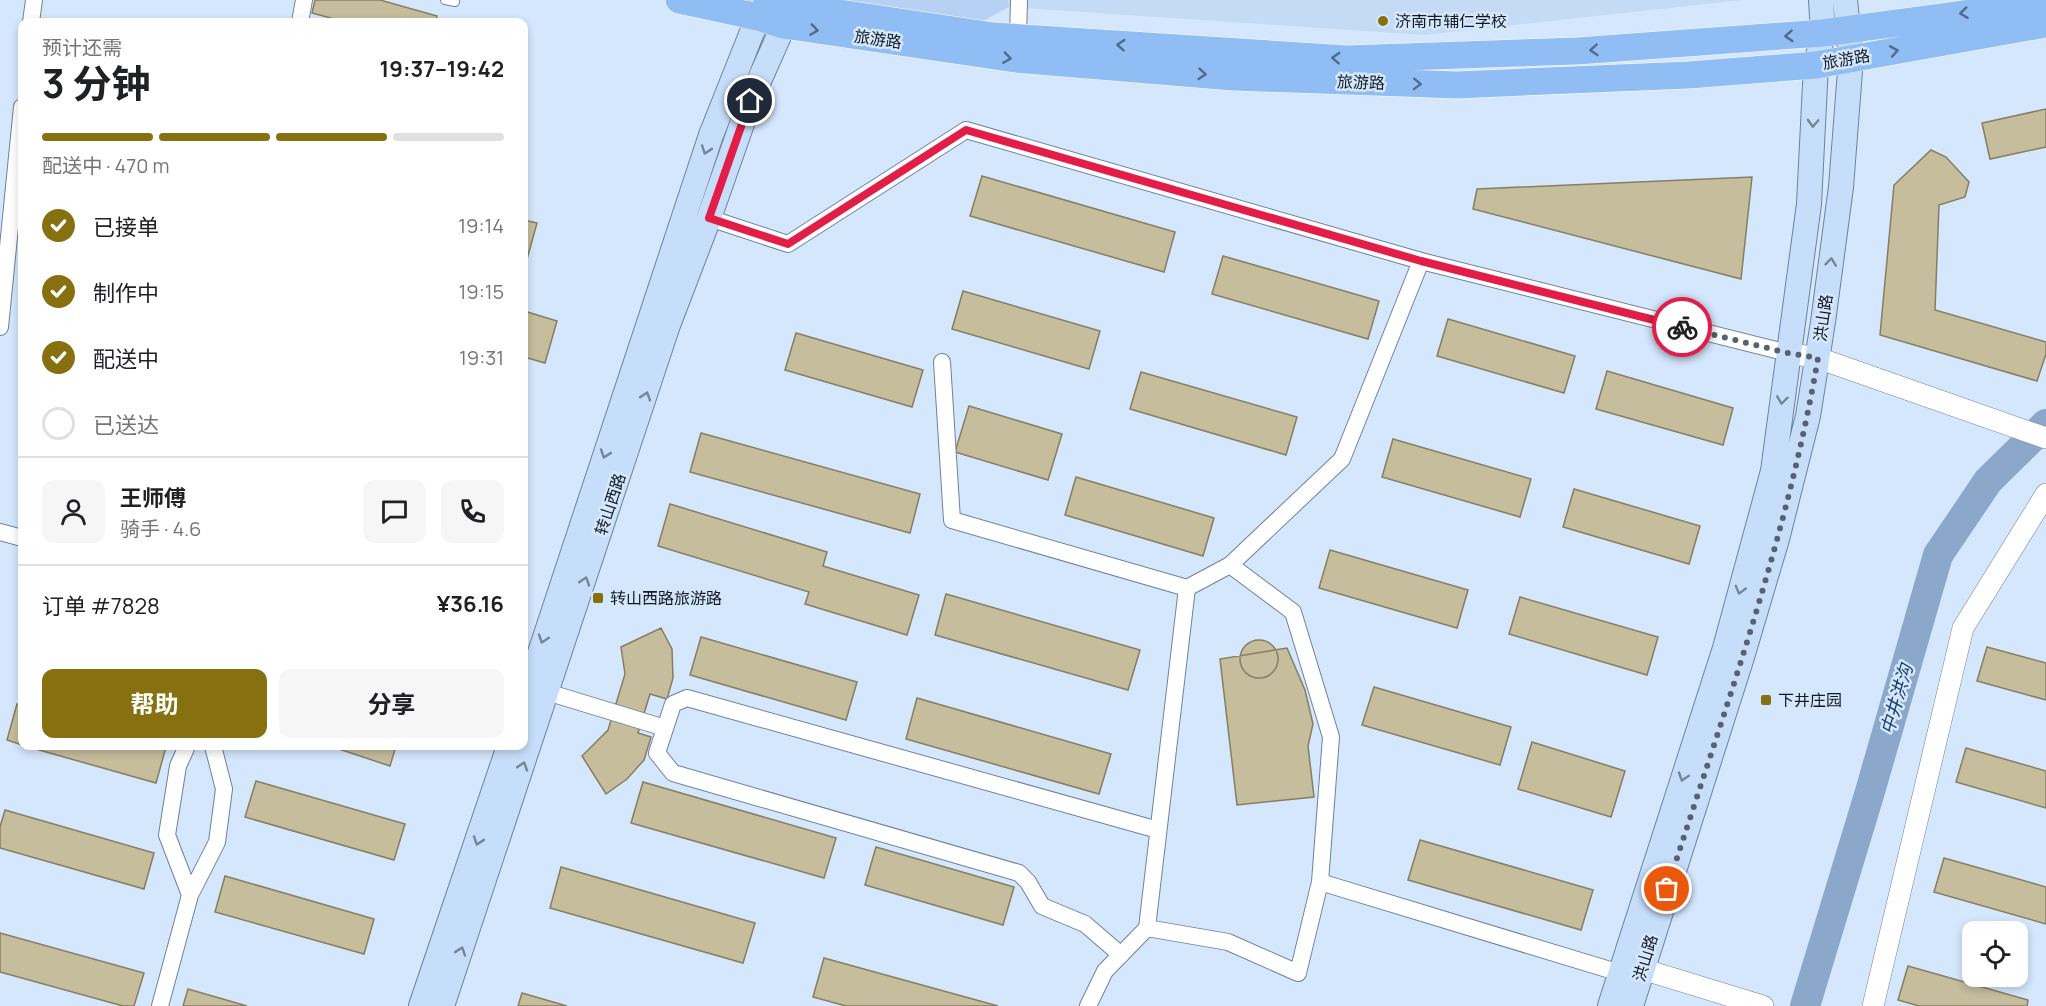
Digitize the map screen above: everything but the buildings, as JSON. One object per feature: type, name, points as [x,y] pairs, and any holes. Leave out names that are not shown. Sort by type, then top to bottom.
[{"type":"main road","name":"旅游路","points":[[679,0],[1018,38],[1347,59],[1577,51],[1835,31],[1993,10],[2043,0]]},
{"type":"main road","name":"洪山路","points":[[1610,1006],[1631,971],[1742,657],[1778,539],[1808,416],[1841,187],[1851,58],[1835,31],[1821,0]]},
{"type":"main road","name":"洪山路","points":[[1631,1006],[1631,971],[1725,648],[1773,471],[1809,204],[1816,65],[1835,31],[1845,0]]},
{"type":"main road","name":"旅游路","points":[[772,10],[1015,59],[1233,77],[1457,85],[1689,75],[1816,65],[2046,24]]},
{"type":"main road","name":"转山西路","points":[[531,691],[709,218],[750,101],[772,10]]},
{"type":"main road","name":"转山西路","points":[[531,691],[704,156],[772,10]]},
{"type":"main road","points":[[421,1006],[508,750]]},
{"type":"main road","name":"转山西路","points":[[442,1006],[514,750]]},
{"type":"street","points":[[31,18],[33,0]]},
{"type":"street","points":[[301,18],[304,0]]},
{"type":"street","points":[[1018,38],[1019,0]]},
{"type":"street","points":[[709,218],[788,244],[966,130],[1421,261],[1788,353],[1818,358],[2046,438]]},
{"type":"street","points":[[0,327],[18,147]]},
{"type":"street","points":[[942,362],[952,520],[1187,588],[1230,565],[1342,459],[1421,261]]},
{"type":"street","points":[[1873,1006],[1963,628],[2046,494]]},
{"type":"street","points":[[0,532],[18,537]]},
{"type":"street","points":[[1146,928],[1228,942],[1298,973],[1320,882],[1330,737],[1293,612],[1230,565]]},
{"type":"street","points":[[1088,1006],[1105,971],[1146,928],[1187,588]]},
{"type":"street","points":[[531,691],[665,728]]},
{"type":"street","points":[[1121,954],[1085,924],[1042,906],[1028,882],[1019,873],[673,773],[657,753],[673,704],[687,698],[1158,830]]},
{"type":"street","points":[[185,750],[178,766],[167,835],[190,895]]},
{"type":"street","points":[[160,1006],[190,895],[217,842],[224,789],[214,750]]},
{"type":"street","points":[[1320,882],[1631,971],[1763,1006]]},
{"type":"lane","points":[[445,0],[455,2]]},
{"type":"shaded area","points":[[820,0],[1008,0],[1009,7],[983,21]]},
{"type":"shaded area","name":"济南市辅仁学校","points":[[1008,0],[1742,0],[1424,35],[1009,7]]},
{"type":"waterway","name":"中井洪沟","points":[[1805,1006],[1938,555],[1988,481],[2046,424]]},
{"type":"way so far","points":[[1667,889],[1778,539],[1808,416],[1818,358],[1682,327]]},
{"type":"place","name":"济南市辅仁学校","points":[[1383,21]]},
{"type":"place","name":"转山西路旅游路","points":[[598,598]]},
{"type":"place","name":"下井庄园","points":[[1766,700]]},
{"type":"route","points":[[750,101],[709,218],[788,244],[966,130],[1421,261],[1682,327]]}]
